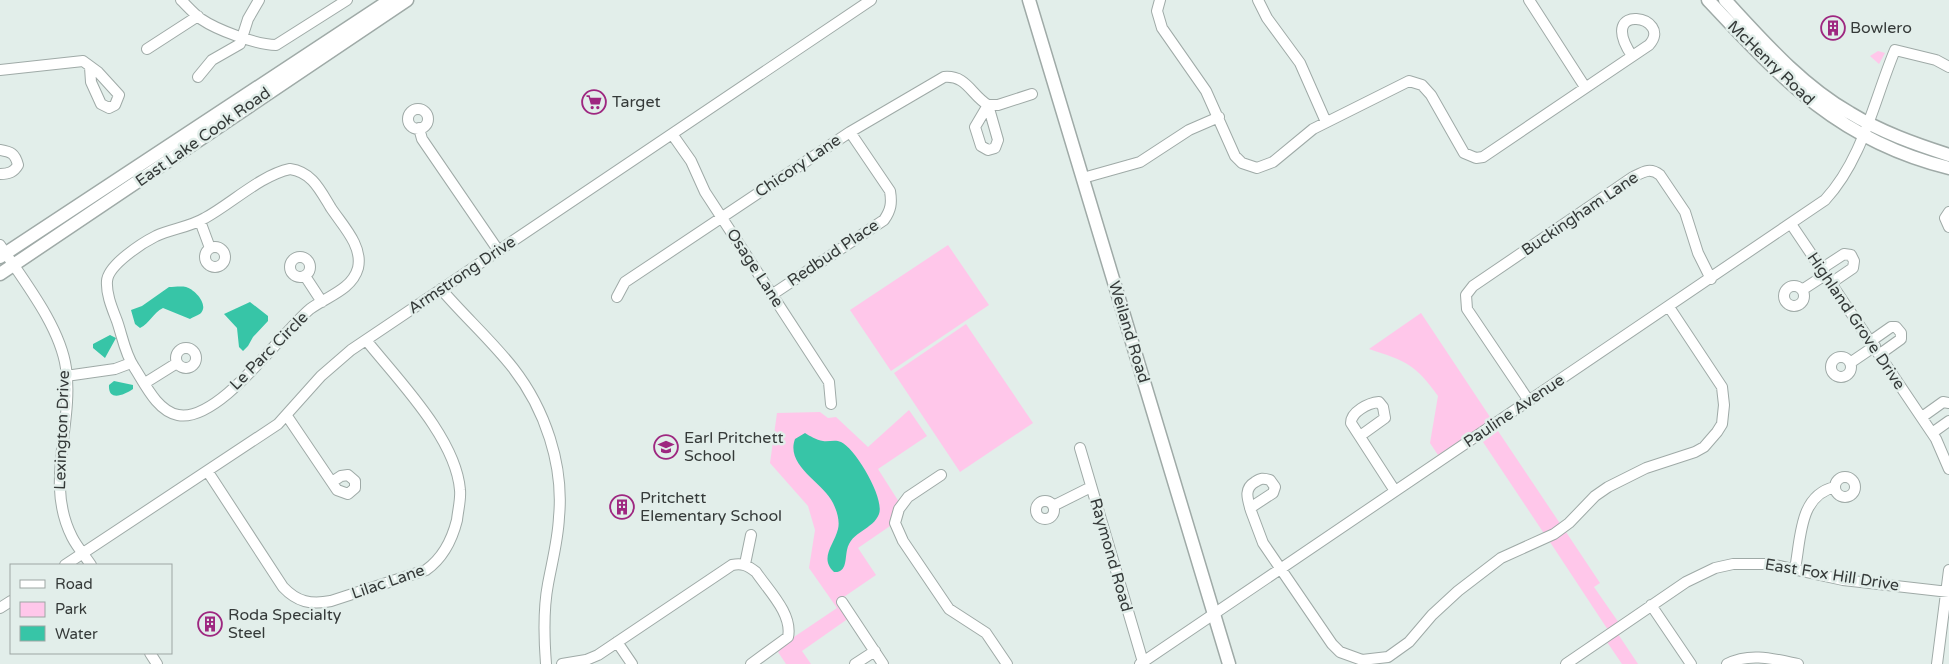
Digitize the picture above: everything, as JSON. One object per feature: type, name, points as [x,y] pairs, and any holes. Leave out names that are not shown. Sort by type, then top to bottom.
[{"type":"main road","name":"East Lake Cook Road","points":[[2,252],[390,0]]},
{"type":"main road","name":"East Lake Cook Road","points":[[0,274],[143,180],[250,104],[406,0]]},
{"type":"main road","name":"Weiland Road","points":[[1029,0],[1229,664]]},
{"type":"main road","name":"McHenry Road","points":[[1708,0],[1782,77],[1820,109],[1866,129],[1949,155]]},
{"type":"main road","name":"McHenry Road","points":[[1725,0],[1782,61],[1803,80],[1850,113],[1866,129],[1913,158],[1949,168]]},
{"type":"street","points":[[181,0],[199,18],[266,45],[276,45],[330,4],[347,0]]},
{"type":"street","points":[[198,77],[212,60],[240,44],[248,19],[259,0]]},
{"type":"street","name":"Armstrong Drive","points":[[67,564],[278,424],[321,376],[338,360],[366,340],[871,0]]},
{"type":"street","points":[[1160,0],[1157,12],[1162,28],[1206,91],[1235,156],[1242,163],[1257,168],[1273,162],[1299,139],[1326,122],[1409,81],[1422,85],[1432,95],[1464,153],[1476,158],[1483,157],[1632,56]]},
{"type":"street","points":[[1258,0],[1277,32],[1300,63],[1326,122]]},
{"type":"street","points":[[1529,0],[1584,87]]},
{"type":"street","points":[[147,49],[199,18]]},
{"type":"street","name":"Pauline Avenue","points":[[1141,663],[1814,209],[1834,190],[1866,129],[1895,50],[1936,60],[1949,67]]},
{"type":"street","points":[[0,70],[83,61],[90,66]]},
{"type":"street","name":"Chicory Lane","points":[[617,297],[625,282],[721,217],[850,132],[944,78],[952,77],[966,83],[988,105],[998,105],[1032,94]]},
{"type":"street","points":[[1083,178],[1140,162],[1188,130],[1219,117]]},
{"type":"street","points":[[419,128],[422,139],[498,250]]},
{"type":"street","name":"Redbud Place","points":[[773,294],[884,220],[890,212],[892,201],[890,191],[850,132]]},
{"type":"street","name":"Osage Lane","points":[[672,134],[691,161],[705,192],[829,382],[831,404]]},
{"type":"street","points":[[0,150],[11,152],[16,157],[18,165],[15,170],[7,174],[0,174]]},
{"type":"street","name":"Le Parc Circle","points":[[299,170],[309,175],[358,250],[358,269],[354,278],[349,284],[322,302],[286,332],[264,359],[241,382],[221,398],[193,414],[183,416],[172,414],[164,409],[131,363],[109,300],[107,281],[108,274],[116,263],[154,237],[200,221],[280,171],[299,170]]},
{"type":"street","name":"Buckingham Lane","points":[[1529,401],[1468,309],[1466,295],[1473,286],[1633,177],[1646,170],[1654,171],[1660,175],[1685,212],[1698,253],[1711,279]]},
{"type":"street","points":[[1949,212],[1945,218],[1949,227]]},
{"type":"street","points":[[200,221],[210,248]]},
{"type":"street","name":"Highland Grove Drive","points":[[1791,224],[1922,417],[1932,433],[1949,469]]},
{"type":"street","name":"Lexington Drive","points":[[2,252],[13,265],[55,331],[66,368],[66,403],[58,481],[62,511],[72,537],[90,564]]},
{"type":"street","name":"Le Parc Circle","points":[[305,276],[322,302]]},
{"type":"street","points":[[1802,290],[1826,276]]},
{"type":"street","points":[[441,289],[503,356],[519,377],[541,414],[554,455],[561,491],[555,556],[548,585],[544,632],[546,664]]},
{"type":"street","points":[[1250,508],[1263,543],[1325,635],[1340,652],[1362,660],[1388,657],[1409,642],[1432,615],[1458,591],[1500,558],[1554,534],[1569,523],[1595,496],[1608,487],[1646,468],[1695,452],[1704,447],[1717,432],[1722,424],[1724,405],[1722,387],[1669,307]]},
{"type":"street","name":"Lilac Lane","points":[[208,472],[283,587],[300,600],[318,604],[331,601],[426,570],[442,557],[455,530],[460,490],[455,469],[441,436],[366,340]]},
{"type":"street","points":[[1850,363],[1875,347]]},
{"type":"street","points":[[66,376],[115,369],[131,363]]},
{"type":"street","points":[[144,383],[177,363]]},
{"type":"street","points":[[1922,417],[1943,402],[1949,403]]},
{"type":"street","points":[[287,416],[332,482]]},
{"type":"street","points":[[1932,433],[1949,421]]},
{"type":"street","points":[[1360,436],[1394,491]]},
{"type":"street","name":"Raymond Road","points":[[1080,448],[1141,663]]},
{"type":"street","points":[[941,475],[908,497],[899,509],[895,522],[903,541],[949,609],[986,633],[1007,664]]},
{"type":"street","points":[[1053,506],[1091,487]]},
{"type":"street","points":[[1795,569],[1807,508],[1817,494],[1835,487]]},
{"type":"street","points":[[745,564],[751,535]]},
{"type":"street","name":"East Fox Hill Drive","points":[[1566,664],[1686,582],[1715,568],[1750,563],[1770,564],[1843,580],[1948,592]]},
{"type":"street","points":[[562,664],[586,660],[617,642],[732,565],[745,564],[756,572],[788,619],[790,629],[788,637],[751,664]]},
{"type":"street","points":[[1938,664],[1948,592],[1949,570]]},
{"type":"street","points":[[842,602],[883,664]]},
{"type":"street","points":[[1651,605],[1691,664]]},
{"type":"street","points":[[617,642],[632,664]]},
{"type":"street","points":[[855,664],[874,651]]},
{"type":"street","points":[[1727,664],[1752,657],[1768,657],[1798,664]]},
{"type":"green space","points":[[1878,51],[1885,53],[1879,64],[1870,56]]},
{"type":"green space","points":[[948,245],[989,305],[891,371],[850,310]]},
{"type":"green space","points":[[1421,313],[1492,420],[1438,455],[1430,443],[1438,396],[1423,377],[1409,365],[1369,349]]},
{"type":"green space","points":[[966,324],[1033,423],[960,472],[894,373]]},
{"type":"green space","points":[[909,410],[927,436],[878,469],[899,502],[893,524],[858,548],[876,575],[838,601],[849,618],[802,651],[811,664],[786,664],[778,652],[794,637],[837,608],[809,568],[815,530],[808,506],[770,463],[777,413],[820,412],[828,418],[836,417],[868,447]]},
{"type":"green space","points":[[1498,431],[1561,525],[1545,535],[1483,442]]},
{"type":"green space","points":[[1566,532],[1600,583],[1594,587],[1619,623],[1608,630],[1550,542]]},
{"type":"green space","points":[[1618,634],[1638,664],[1622,664],[1607,642]]},
{"type":"water","points":[[169,287],[186,287],[193,291],[202,301],[203,309],[201,313],[190,319],[163,308],[140,328],[135,324],[131,310],[142,306]]},
{"type":"water","points":[[250,302],[268,316],[268,321],[243,351],[239,347],[237,328],[224,314]]},
{"type":"water","points":[[110,335],[116,338],[105,358],[93,348],[93,344]]},
{"type":"water","points":[[114,381],[133,385],[133,389],[117,396],[111,394],[109,385]]},
{"type":"water","points":[[805,433],[818,440],[839,441],[847,446],[868,474],[878,497],[879,514],[872,524],[857,534],[849,544],[845,565],[838,572],[834,572],[828,562],[829,551],[839,526],[836,509],[822,488],[807,474],[795,458],[793,449],[795,439]]},
{"type":"place","name":"Bowlero","points":[[1833,28]]},
{"type":"place","name":"Target","points":[[594,102]]},
{"type":"place","name":"Earl Pritchett School","points":[[666,447]]},
{"type":"place","name":"Pritchett Elementary School","points":[[622,507]]},
{"type":"place","name":"Roda Specialty Steel","points":[[210,624]]}]
